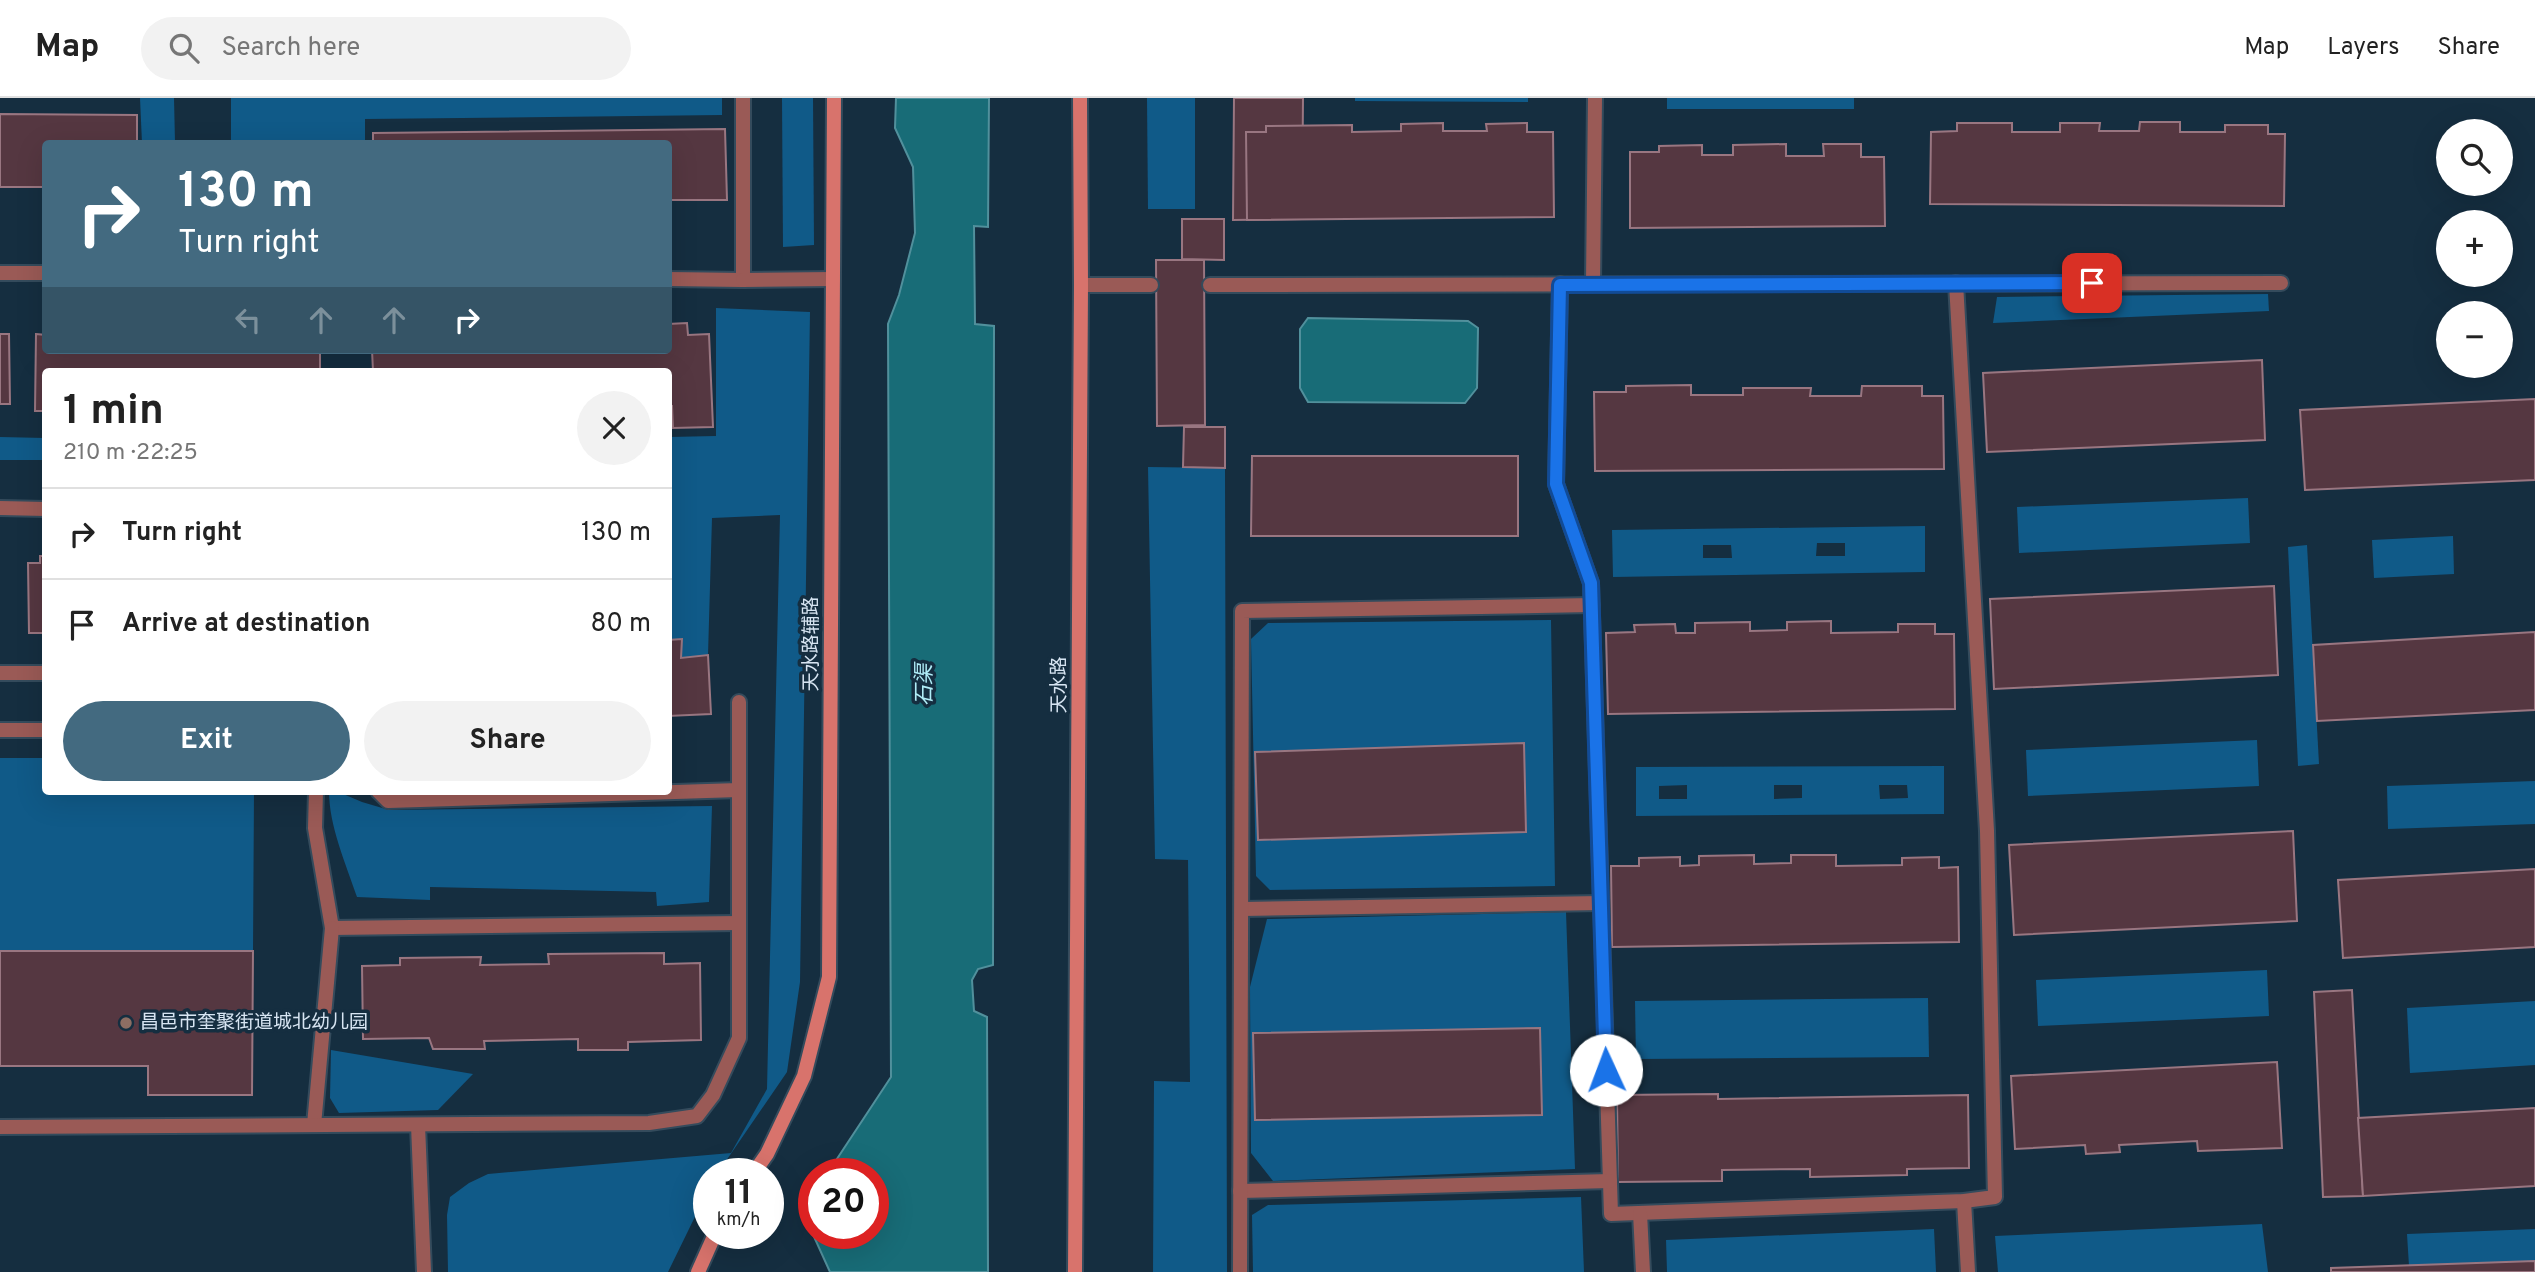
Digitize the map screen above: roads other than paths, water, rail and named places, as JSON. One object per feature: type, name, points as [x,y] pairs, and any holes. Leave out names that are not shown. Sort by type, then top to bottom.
[{"type":"street","name":"天水路辅路","points":[[764,1158],[804,1076],[829,977],[834,98]]},
{"type":"street","name":"天水路","points":[[1075,1272],[1080,98]]},
{"type":"street","points":[[698,1272],[708,1249]]},
{"type":"lane","points":[[743,98],[743,280]]},
{"type":"lane","points":[[1593,284],[1595,98]]},
{"type":"lane","points":[[0,273],[42,273]]},
{"type":"lane","points":[[672,279],[833,279]]},
{"type":"lane","points":[[1560,285],[1556,484],[1591,583],[1611,1214],[1995,1198],[1987,831],[1956,283]]},
{"type":"lane","points":[[1210,285],[2281,283]]},
{"type":"lane","points":[[1081,285],[1151,285]]},
{"type":"lane","points":[[0,508],[42,509]]},
{"type":"lane","points":[[1240,1272],[1242,611],[1592,605]]},
{"type":"lane","points":[[0,673],[42,673]]},
{"type":"lane","points":[[0,1127],[649,1123],[696,1116],[713,1095],[739,1038],[739,702]]},
{"type":"lane","points":[[0,730],[42,730]]},
{"type":"lane","points":[[672,792],[740,790]]},
{"type":"lane","points":[[314,1125],[332,928],[315,828],[316,795]]},
{"type":"lane","points":[[382,795],[388,801],[580,795]]},
{"type":"lane","points":[[1243,909],[1601,903]]},
{"type":"lane","points":[[332,928],[739,923]]},
{"type":"lane","points":[[418,1125],[424,1272]]},
{"type":"lane","points":[[1240,1191],[1610,1181]]},
{"type":"lane","points":[[1965,1201],[1968,1272]]},
{"type":"lane","points":[[1640,1213],[1643,1272]]},
{"type":"water","name":"石渠","points":[[896,98],[989,98],[988,227],[974,226],[975,324],[994,326],[993,965],[978,969],[972,980],[974,1011],[987,1017],[988,1272],[830,1272],[820,1249],[889,1249],[889,1158],[838,1158],[891,1077],[888,324],[899,295],[915,233],[913,167],[895,128]]},
{"type":"water","points":[[1308,318],[1468,321],[1478,328],[1477,388],[1465,403],[1308,402],[1300,388],[1300,329]]},
{"type":"place","name":"昌邑市奎聚街道城北幼儿园","points":[[126,1023]]}]
